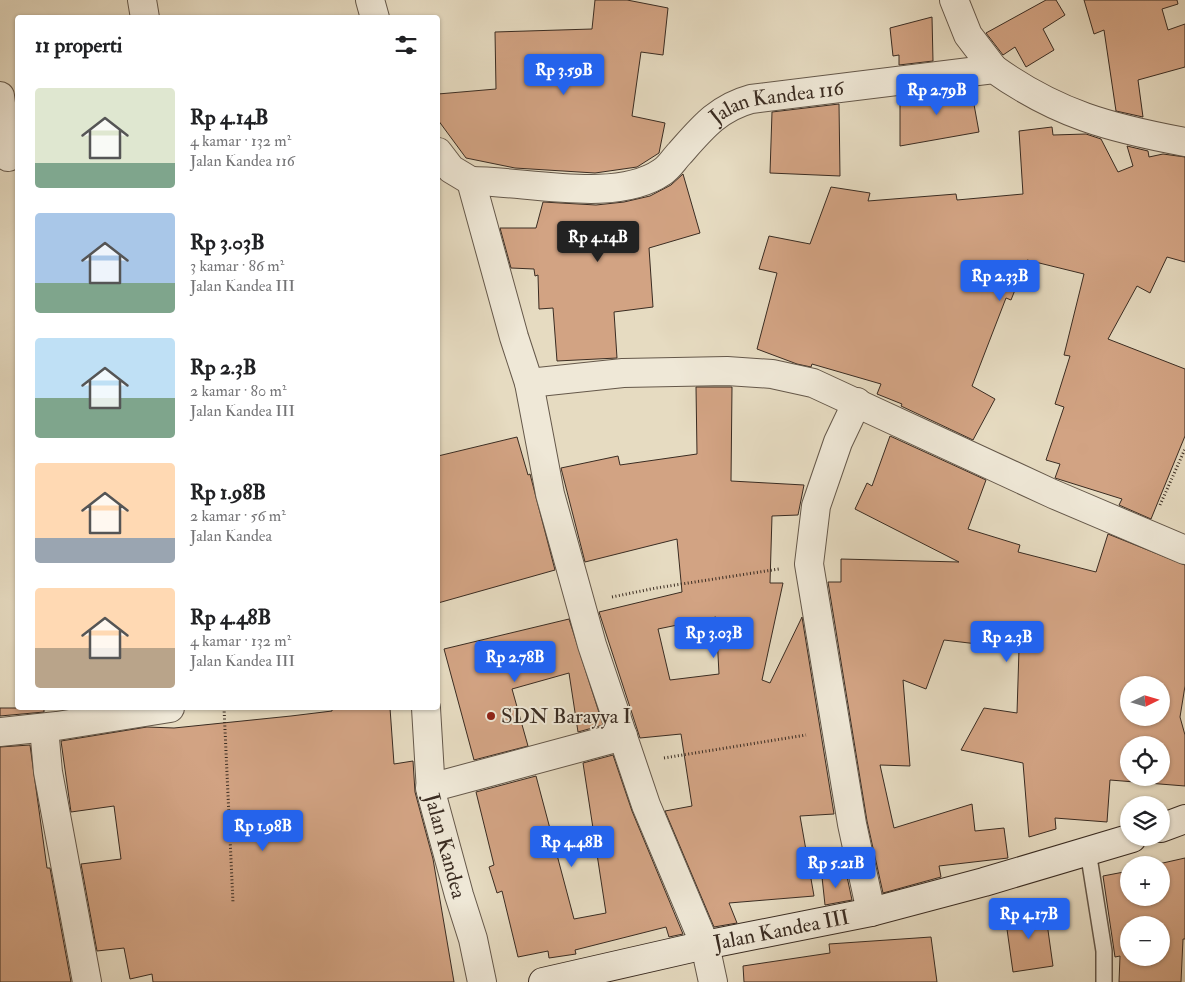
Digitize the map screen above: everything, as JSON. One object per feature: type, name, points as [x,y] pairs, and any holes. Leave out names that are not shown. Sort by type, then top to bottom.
[{"type":"street","points":[[142,0],[144,15]]},
{"type":"street","points":[[370,0],[374,15]]},
{"type":"street","points":[[954,0],[968,35],[994,69],[1038,98],[1072,114],[1110,126],[1185,142]]},
{"type":"street","name":"Jalan Kandea 116","points":[[471,181],[496,181],[566,188],[626,186],[648,180],[663,172],[711,119],[733,104],[751,99],[994,69]]},
{"type":"street","points":[[0,96],[8,157]]},
{"type":"street","points":[[440,155],[451,169],[464,179],[471,181],[514,337],[529,383],[550,494],[592,644],[646,805],[705,945],[713,982]]},
{"type":"street","points":[[529,383],[623,373],[727,370],[772,374],[813,383],[1053,494],[1185,550]]},
{"type":"street","points":[[857,402],[838,442],[816,506],[809,564],[852,824],[871,912]]},
{"type":"street","points":[[0,732],[53,721],[152,710]]},
{"type":"street","name":"Jalan Kandea","points":[[426,710],[430,788],[473,939],[482,982]]},
{"type":"street","points":[[53,721],[48,772],[87,982]]},
{"type":"street","points":[[430,788],[623,736]]},
{"type":"street","points":[[1170,825],[1185,819]]},
{"type":"street","name":"Jalan Kandea III","points":[[543,982],[705,945],[871,912],[984,882],[1120,842]]},
{"type":"lane","points":[[1088,851],[1104,951],[1104,982]]},
{"type":"path","points":[[1148,534],[1185,449]]},
{"type":"path","points":[[581,604],[656,588],[809,564]]},
{"type":"path","points":[[224,710],[233,903]]},
{"type":"path","points":[[632,763],[836,729]]},
{"type":"building","points":[[595,0],[627,0],[668,8],[663,55],[641,52],[632,116],[665,123],[659,153],[637,167],[595,173],[515,168],[466,158],[440,123],[440,94],[496,89],[495,32],[592,29]]},
{"type":"building","points":[[1046,0],[1056,0],[1065,15],[1043,29],[1054,50],[1026,67],[1015,47],[1003,55],[986,33]]},
{"type":"building","points":[[1084,0],[1177,0],[1178,4],[1162,9],[1168,30],[1185,24],[1185,67],[1138,80],[1143,117],[1116,111],[1104,30],[1094,34]]},
{"type":"building","points":[[932,17],[933,61],[899,65],[899,55],[893,56],[890,28]]},
{"type":"building","points":[[971,88],[979,132],[900,146],[900,96]]},
{"type":"building","points":[[839,104],[840,176],[770,173],[772,112]]},
{"type":"building","points":[[1052,127],[1053,135],[1086,134],[1101,139],[1118,172],[1133,166],[1127,146],[1148,151],[1149,157],[1163,154],[1185,157],[1185,262],[1167,257],[1150,293],[1137,286],[1108,339],[1185,369],[1185,436],[1151,519],[1119,505],[1122,499],[1055,478],[1060,464],[1046,460],[1064,407],[1055,404],[1070,356],[1064,355],[1084,274],[1027,260],[1011,300],[1006,298],[972,386],[995,399],[973,440],[901,406],[902,404],[877,394],[881,384],[812,364],[811,367],[797,364],[757,349],[777,273],[759,269],[769,236],[810,244],[831,187],[870,193],[868,201],[956,194],[957,200],[1023,194],[1019,131]]},
{"type":"building","points":[[683,174],[700,233],[649,248],[653,307],[614,312],[617,358],[557,361],[553,308],[539,309],[538,275],[535,276],[534,269],[511,268],[500,228],[536,228],[543,202],[596,205],[624,202],[650,196],[671,185]]},
{"type":"building","points":[[696,387],[732,387],[731,481],[804,485],[798,515],[772,516],[770,583],[783,583],[762,680],[770,683],[802,617],[834,814],[800,816],[814,896],[729,903],[737,923],[714,927],[665,811],[692,806],[681,734],[640,738],[599,612],[682,592],[677,539],[585,562],[561,468],[618,456],[620,465],[697,454]],"holes":[[[716,617],[719,674],[670,680],[658,629]]]},
{"type":"building","points":[[890,436],[986,480],[968,529],[1020,545],[1018,552],[1096,572],[1108,534],[1185,565],[1185,686],[1180,717],[1185,735],[1185,786],[1170,785],[1170,736],[1120,736],[1120,781],[1110,780],[1107,822],[1055,818],[1056,829],[1029,837],[1023,763],[961,750],[984,708],[1017,713],[1019,649],[944,640],[926,689],[903,680],[910,766],[880,765],[894,828],[972,804],[975,831],[1004,828],[1008,858],[939,866],[941,877],[883,893],[867,821],[828,582],[841,582],[841,559],[959,562],[855,509],[867,483],[872,486]]},
{"type":"building","points":[[517,437],[528,475],[530,474],[555,570],[440,602],[440,456]]},
{"type":"building","name":"SDN Barayya I","points":[[569,619],[603,725],[578,732],[569,673],[512,689],[528,746],[474,760],[444,649]]},
{"type":"building","points":[[0,708],[44,710],[44,712],[0,716]]},
{"type":"building","points":[[390,710],[394,764],[413,761],[415,792],[433,859],[454,982],[153,982],[152,974],[130,979],[124,948],[97,951],[81,864],[121,859],[114,806],[71,812],[61,741],[147,727],[174,728],[332,711]]},
{"type":"building","points":[[30,745],[47,868],[50,868],[71,982],[0,982],[0,747]]},
{"type":"building","points":[[613,755],[632,811],[683,934],[669,937],[666,927],[575,950],[576,954],[549,958],[548,951],[518,957],[502,891],[497,893],[489,867],[494,865],[476,792],[536,776],[574,919],[606,913],[583,763]]},
{"type":"building","points":[[1185,858],[1185,939],[1183,939],[1181,982],[1119,982],[1120,956],[1115,957],[1103,876],[1120,873],[1120,906],[1170,906],[1170,861]]},
{"type":"building","points":[[846,872],[852,900],[825,905],[822,877]]},
{"type":"building","points":[[1045,909],[1053,966],[1013,972],[1005,915]]},
{"type":"building","points":[[931,937],[937,982],[744,982],[743,966],[830,953],[829,944]]},
{"type":"place","name":"SDN Barayya I","points":[[491,716]]}]
